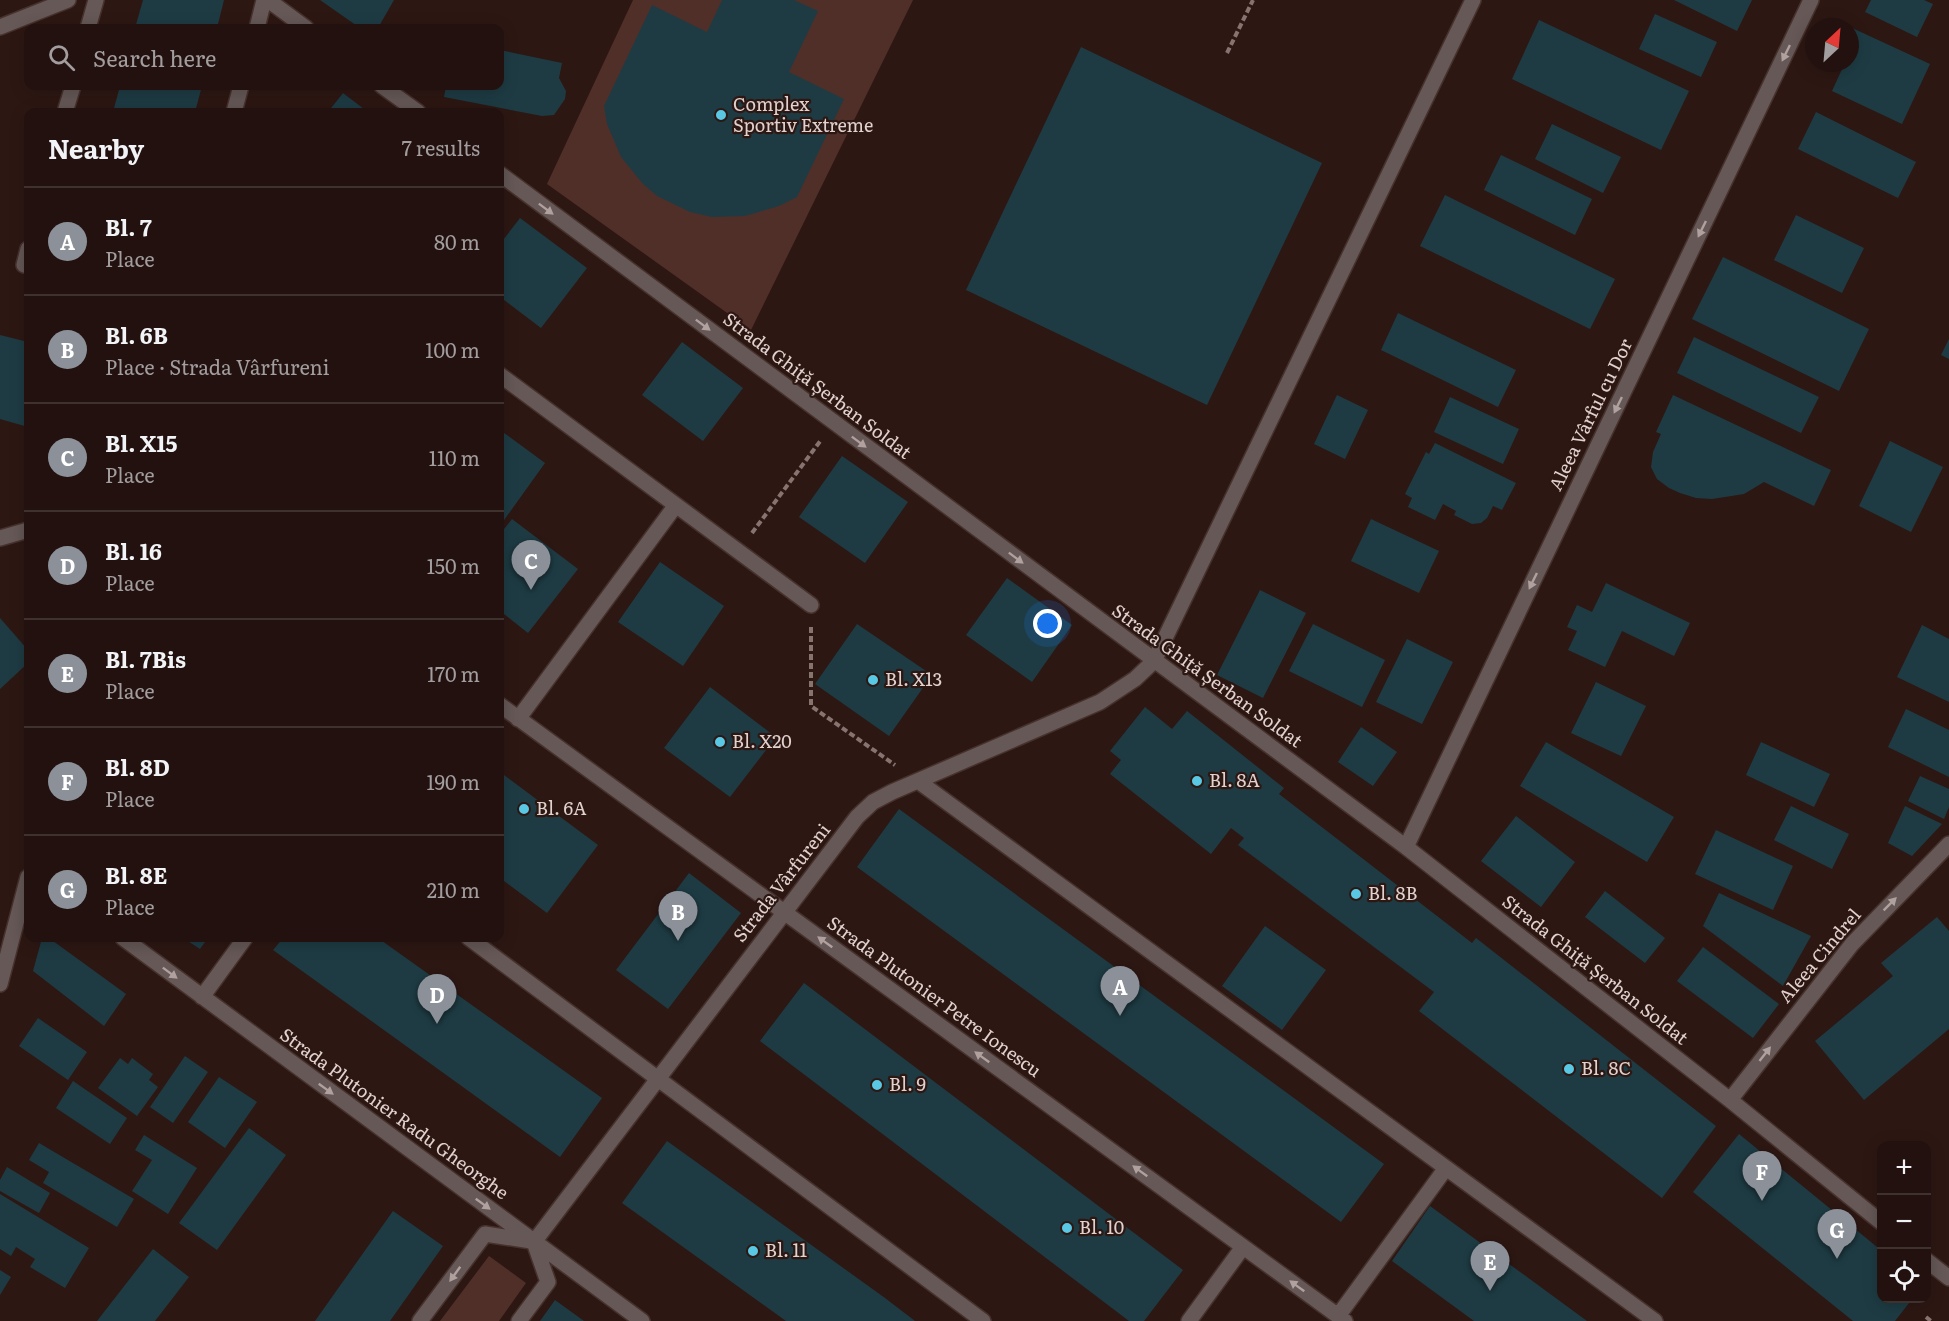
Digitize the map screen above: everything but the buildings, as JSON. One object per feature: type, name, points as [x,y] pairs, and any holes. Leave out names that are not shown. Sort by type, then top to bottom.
[{"type":"street","points":[[0,27],[32,7],[68,0]]},
{"type":"street","points":[[89,24],[96,0]]},
{"type":"street","points":[[257,24],[266,0],[300,24]]},
{"type":"street","points":[[1154,661],[1473,0]]},
{"type":"street","name":"Aleea Vârful cu Dor","points":[[1406,847],[1811,0]]},
{"type":"street","points":[[66,108],[72,90]]},
{"type":"street","points":[[235,108],[240,90]]},
{"type":"street","points":[[388,90],[412,108]]},
{"type":"street","name":"Strada Ghiță Șerban Soldat","points":[[504,177],[1406,847],[1730,1100],[1877,1220]]},
{"type":"street","points":[[504,378],[811,605]]},
{"type":"street","points":[[518,719],[676,505]]},
{"type":"street","points":[[0,538],[24,531]]},
{"type":"street","name":"Strada Vârfureni","points":[[534,1242],[857,817],[882,797],[1100,702],[1135,680],[1154,661]]},
{"type":"street","name":"Strada Plutonier Petre Ionescu","points":[[504,708],[1341,1319]]},
{"type":"street","points":[[918,781],[1655,1321]]},
{"type":"street","name":"Aleea Cindrel","points":[[1730,1100],[1852,944],[1949,844]]},
{"type":"street","points":[[0,984],[24,892]]},
{"type":"street","name":"Strada Plutonier Radu Gheorghe","points":[[128,942],[642,1321]]},
{"type":"street","points":[[202,997],[242,942]]},
{"type":"street","points":[[474,942],[983,1321]]},
{"type":"street","points":[[1341,1319],[1446,1168]]},
{"type":"street","points":[[420,1321],[485,1234],[534,1242],[548,1282],[519,1321]]},
{"type":"street","points":[[1189,1321],[1244,1247]]},
{"type":"street","points":[[1931,1264],[1949,1278]]},
{"type":"path","points":[[1227,53],[1253,0]]},
{"type":"path","points":[[738,551],[834,423]]},
{"type":"path","points":[[811,605],[811,706],[918,781]]},
{"type":"path","points":[[1926,1317],[1931,1321]]},
{"type":"shaded area","points":[[633,0],[913,0],[751,330],[547,184]]},
{"type":"shaded area","points":[[489,1256],[526,1283],[499,1321],[440,1321]]},
{"type":"place","name":"Complex Sportiv Extreme","points":[[721,115]]},
{"type":"place","name":"Bl. X15","points":[[531,590]]},
{"type":"place","name":"Bl. X13","points":[[873,680]]},
{"type":"place","name":"Bl. X20","points":[[720,742]]},
{"type":"place","name":"Bl. 8A","points":[[1197,781]]},
{"type":"place","name":"Bl. 6A","points":[[524,809]]},
{"type":"place","name":"Bl. 8B","points":[[1356,894]]},
{"type":"place","name":"Bl. 6B","points":[[678,941]]},
{"type":"place","name":"Bl. 7","points":[[1120,1016]]},
{"type":"place","name":"Bl. 16","points":[[437,1024]]},
{"type":"place","name":"Bl. 8C","points":[[1569,1069]]},
{"type":"place","name":"Bl. 9","points":[[877,1085]]},
{"type":"place","name":"Bl. 8D","points":[[1762,1201]]},
{"type":"place","name":"Bl. 10","points":[[1067,1228]]},
{"type":"place","name":"Bl. 11","points":[[753,1251]]},
{"type":"place","name":"Bl. 8E","points":[[1837,1259]]},
{"type":"place","name":"Bl. 7Bis","points":[[1490,1291]]}]
